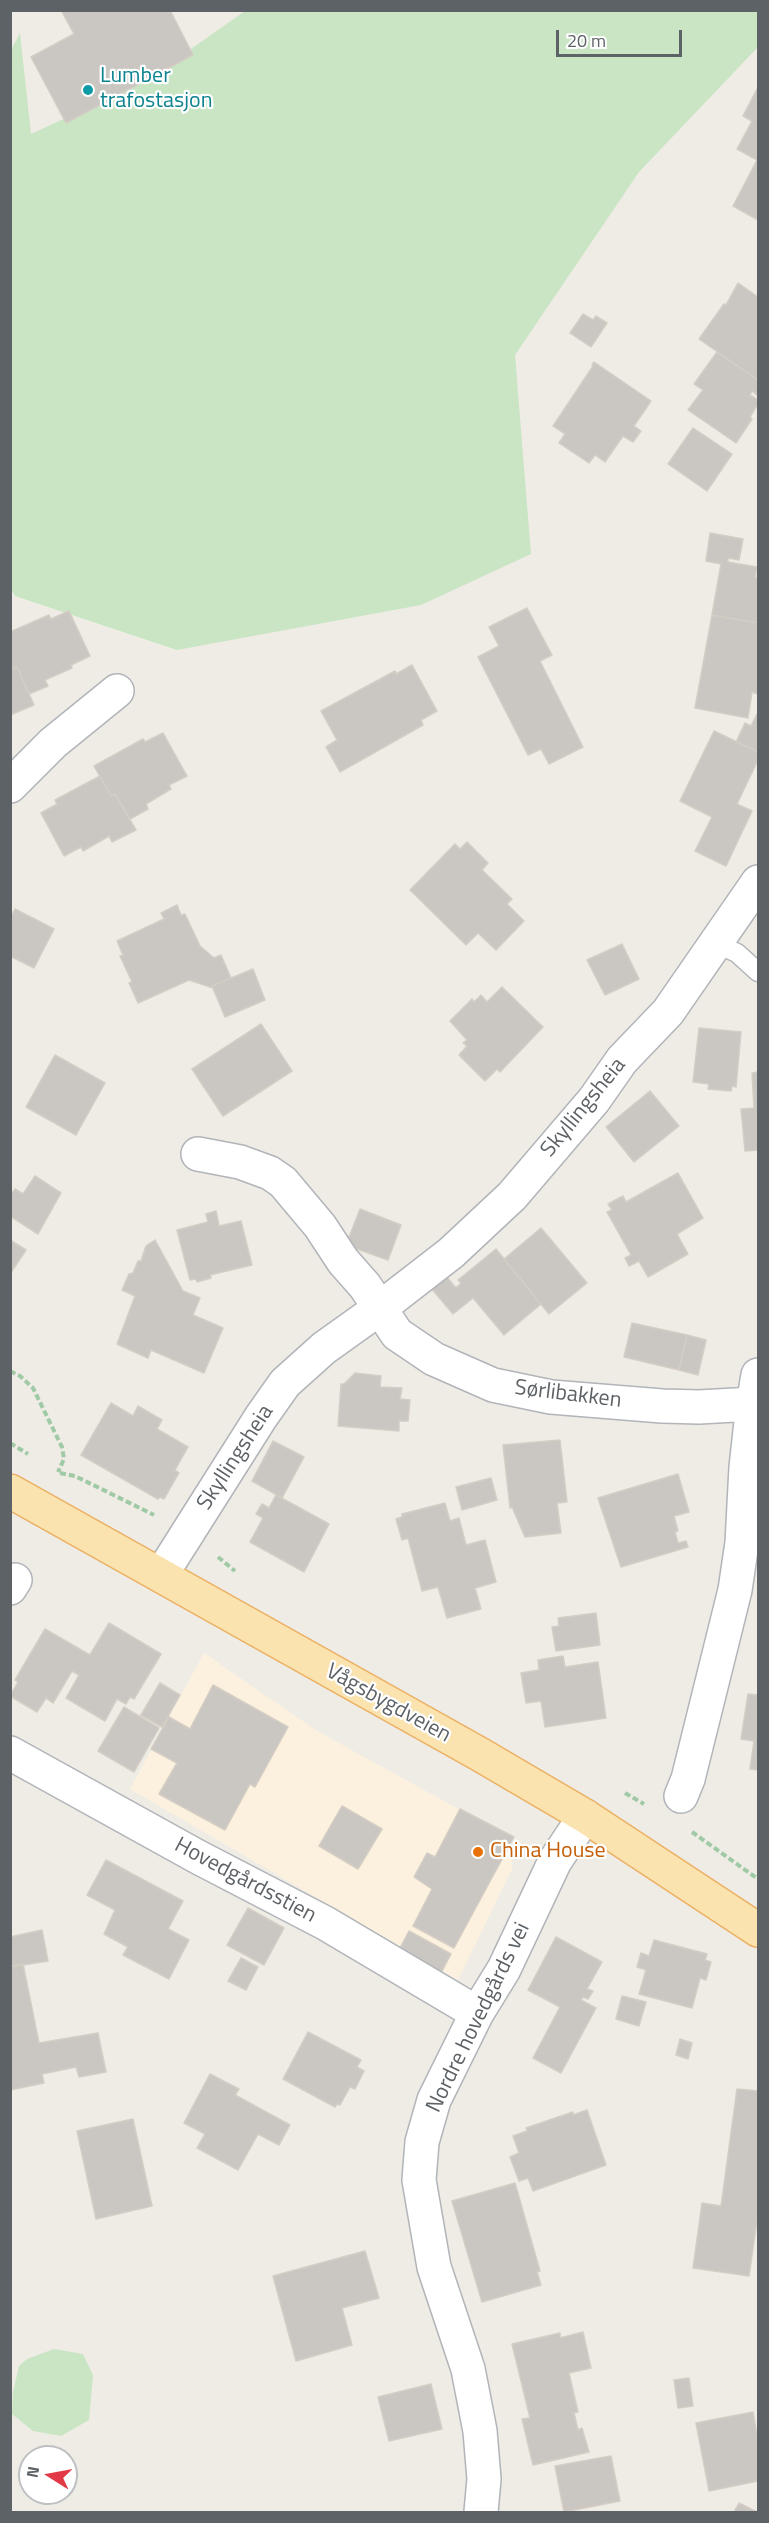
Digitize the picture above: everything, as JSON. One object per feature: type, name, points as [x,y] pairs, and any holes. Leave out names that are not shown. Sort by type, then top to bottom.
[{"type":"main road","name":"Vågsbygdveien","points":[[10,1491],[481,1755],[585,1816],[759,1930]]},
{"type":"street","points":[[10,786],[53,743],[117,691]]},
{"type":"street","name":"Skyllingsheia","points":[[161,1575],[285,1383],[324,1348],[381,1308],[451,1253],[512,1197],[594,1101],[622,1060],[668,1012],[759,882]]},
{"type":"street","points":[[198,1155],[240,1162],[270,1173],[283,1182],[320,1226],[343,1261],[381,1308]]},
{"type":"street","name":"Sørlibakken","points":[[381,1308],[397,1334],[406,1341],[434,1359],[493,1385],[551,1397],[699,1407],[756,1389]]},
{"type":"street","points":[[681,1796],[688,1779],[735,1590],[742,1544],[746,1467],[756,1389]]},
{"type":"street","name":"Hovedgårdsstien","points":[[10,1753],[198,1857],[334,1928],[477,2013]]},
{"type":"street","name":"Nordre hovedgårds vei","points":[[481,2512],[484,2479],[480,2431],[468,2369],[434,2267],[419,2180],[422,2142],[434,2100],[477,2013],[504,1969],[555,1861],[585,1816]]},
{"type":"lane","points":[[717,944],[737,953],[759,972]]},
{"type":"path","points":[[10,1371],[33,1388],[62,1447],[64,1459],[58,1472]]},
{"type":"shaded area","points":[[204,1653],[317,1731],[511,1838],[512,1869],[458,1980],[130,1789]]},
{"type":"green space","points":[[245,11],[758,11],[758,47],[639,172],[515,355],[531,554],[421,605],[177,650],[15,596],[11,589],[10,52],[20,33],[31,134],[144,82]]},
{"type":"green space","points":[[54,2349],[83,2354],[93,2375],[89,2420],[61,2436],[33,2431],[12,2414],[13,2392],[19,2366],[27,2359]]},
{"type":"building","name":"Lumber trafostasjon","points":[[61,10],[170,10],[193,55],[66,123],[31,57],[74,34]]},
{"type":"building","points":[[758,87],[758,220],[733,206],[757,160],[737,149],[752,121],[743,116]]},
{"type":"building","points":[[738,283],[758,297],[758,380],[699,339],[724,304],[726,305]]},
{"type":"building","points":[[583,314],[593,320],[596,316],[607,323],[591,347],[570,333]]},
{"type":"building","points":[[717,352],[758,380],[758,396],[752,391],[750,395],[758,400],[758,404],[750,417],[752,419],[736,443],[688,410],[703,390],[694,384]]},
{"type":"building","points":[[594,362],[651,401],[634,426],[641,431],[633,442],[623,436],[605,462],[595,455],[589,463],[559,443],[565,434],[553,426]]},
{"type":"building","points":[[693,428],[732,454],[707,491],[668,464]]},
{"type":"building","points":[[710,533],[743,539],[739,560],[728,558],[728,562],[757,567],[755,578],[758,578],[758,623],[712,615],[721,564],[706,561]]},
{"type":"building","points":[[527,608],[552,655],[540,661],[583,747],[549,764],[541,749],[528,755],[478,657],[499,646],[489,627]]},
{"type":"building","points":[[69,611],[90,656],[71,665],[72,668],[45,680],[48,686],[29,694],[17,667],[11,670],[10,668],[10,632],[49,615],[51,619]]},
{"type":"building","points":[[712,615],[758,623],[758,694],[752,692],[748,718],[695,708]]},
{"type":"building","points":[[412,665],[437,711],[421,720],[423,725],[340,772],[326,747],[337,740],[321,711],[395,671],[396,674]]},
{"type":"building","points":[[17,667],[34,705],[10,715],[10,668],[11,670]]},
{"type":"building","points":[[757,714],[758,752],[736,742],[745,723],[751,726]]},
{"type":"building","points":[[714,731],[758,752],[758,760],[737,804],[752,811],[726,866],[695,851],[712,817],[680,801]]},
{"type":"building","points":[[163,733],[187,776],[169,785],[171,789],[146,804],[148,809],[130,819],[115,794],[111,796],[94,766],[143,739],[145,742]]},
{"type":"building","points":[[100,776],[111,796],[115,794],[136,830],[112,842],[109,836],[83,851],[81,847],[64,856],[41,813],[57,804],[55,800]]},
{"type":"building","points":[[467,842],[488,863],[482,870],[512,899],[507,904],[524,921],[496,950],[478,933],[466,945],[410,890],[455,844],[460,849]]},
{"type":"building","points":[[177,905],[181,915],[185,914],[200,946],[214,958],[221,955],[231,978],[212,986],[213,988],[189,980],[138,1003],[129,983],[132,982],[120,956],[123,955],[117,941],[164,919],[161,913]]},
{"type":"building","points":[[15,909],[54,929],[34,968],[10,956],[10,919]]},
{"type":"building","points":[[622,944],[639,979],[605,995],[587,960]]},
{"type":"building","points":[[253,969],[265,1000],[225,1017],[212,986]]},
{"type":"building","points":[[502,987],[543,1027],[500,1072],[497,1069],[485,1081],[459,1055],[467,1046],[463,1043],[467,1040],[450,1021],[472,999],[474,1002],[481,995],[487,1002]]},
{"type":"building","points":[[261,1024],[292,1071],[223,1116],[192,1069]]},
{"type":"building","points":[[699,1028],[741,1032],[736,1087],[732,1086],[731,1091],[708,1089],[709,1084],[693,1082]]},
{"type":"building","points":[[55,1055],[105,1083],[76,1135],[26,1107]]},
{"type":"building","points":[[758,1072],[758,1150],[745,1151],[741,1109],[754,1108],[752,1073]]},
{"type":"building","points":[[650,1091],[679,1126],[634,1162],[606,1127]]},
{"type":"building","points":[[678,1173],[703,1218],[677,1234],[688,1254],[648,1277],[639,1261],[629,1266],[625,1258],[631,1255],[607,1212],[612,1210],[608,1204],[623,1196],[626,1202]]},
{"type":"building","points":[[35,1176],[61,1193],[38,1234],[10,1216],[10,1196],[15,1189],[23,1194]]},
{"type":"building","points":[[360,1209],[401,1225],[388,1260],[346,1245]]},
{"type":"building","points":[[216,1211],[219,1226],[241,1221],[252,1265],[210,1275],[211,1278],[197,1282],[196,1279],[190,1280],[177,1230],[208,1222],[206,1214]]},
{"type":"building","points":[[541,1228],[587,1283],[549,1314],[504,1259]]},
{"type":"building","points":[[10,1240],[26,1250],[10,1274]]},
{"type":"building","points":[[155,1240],[183,1291],[200,1298],[193,1315],[223,1328],[204,1373],[151,1350],[148,1358],[117,1344],[135,1296],[122,1290],[129,1274],[133,1273],[138,1261],[141,1261],[146,1246]]},
{"type":"building","points":[[496,1249],[541,1304],[504,1335],[473,1298],[453,1314],[431,1288],[446,1276],[456,1288],[461,1283],[458,1280]]},
{"type":"building","points":[[632,1323],[687,1335],[679,1370],[624,1357]]},
{"type":"building","points":[[687,1335],[706,1340],[698,1375],[679,1370]]},
{"type":"building","points":[[355,1373],[381,1376],[380,1387],[402,1388],[400,1399],[410,1400],[408,1421],[399,1421],[399,1431],[338,1426],[341,1384],[344,1384]]},
{"type":"building","points":[[111,1403],[133,1416],[138,1406],[162,1420],[157,1429],[188,1447],[175,1470],[179,1473],[164,1499],[160,1497],[158,1499],[81,1455]]},
{"type":"building","points":[[560,1440],[567,1502],[557,1503],[561,1533],[525,1537],[512,1507],[510,1508],[503,1445]]},
{"type":"building","points":[[273,1441],[304,1457],[282,1498],[252,1481]]},
{"type":"building","points":[[678,1474],[689,1512],[674,1516],[678,1531],[675,1532],[678,1543],[686,1541],[688,1547],[621,1567],[598,1498]]},
{"type":"building","points":[[491,1478],[497,1500],[462,1510],[456,1487]]},
{"type":"building","points":[[276,1495],[329,1524],[304,1572],[250,1542],[263,1518],[256,1514],[262,1504],[269,1508]]},
{"type":"building","points":[[445,1503],[450,1521],[459,1518],[466,1545],[485,1540],[496,1582],[475,1588],[481,1609],[447,1618],[438,1587],[422,1591],[408,1538],[402,1540],[396,1519],[402,1517],[402,1514]]},
{"type":"building","points":[[596,1613],[600,1645],[556,1651],[552,1627],[559,1626],[558,1618]]},
{"type":"building","points":[[109,1623],[161,1654],[134,1699],[130,1697],[126,1704],[117,1699],[105,1721],[66,1698],[79,1675],[72,1671],[53,1703],[46,1698],[37,1712],[10,1696],[18,1682],[15,1680],[45,1629],[90,1655]]},
{"type":"building","points":[[563,1656],[565,1667],[598,1662],[606,1718],[545,1727],[541,1701],[526,1703],[521,1673],[539,1670],[538,1660]]},
{"type":"building","points":[[160,1683],[180,1695],[162,1727],[141,1715]]},
{"type":"building","points":[[213,1685],[288,1727],[255,1787],[250,1784],[225,1830],[159,1794],[177,1763],[151,1749],[169,1717],[190,1729]]},
{"type":"building","points":[[748,1694],[758,1695],[758,1770],[750,1769],[754,1741],[741,1739]]},
{"type":"building","points":[[124,1707],[159,1728],[134,1772],[98,1751]]},
{"type":"building","points":[[342,1806],[382,1829],[358,1869],[319,1846]]},
{"type":"building","points":[[460,1809],[514,1837],[454,1948],[413,1926],[432,1889],[414,1877],[427,1853],[435,1857]]},
{"type":"building","points":[[106,1860],[183,1901],[168,1929],[189,1940],[169,1979],[123,1955],[128,1947],[104,1934],[115,1910],[87,1895]]},
{"type":"building","points":[[248,1908],[284,1928],[264,1965],[227,1945]]},
{"type":"building","points":[[42,1930],[48,1961],[10,1967],[10,1937]]},
{"type":"building","points":[[409,1931],[451,1954],[441,1973],[399,1950]]},
{"type":"building","points":[[556,1937],[602,1962],[587,1989],[593,1991],[588,1999],[583,1997],[581,2000],[596,2008],[561,2073],[533,2058],[560,2007],[528,1990]]},
{"type":"building","points":[[654,1940],[707,1954],[705,1960],[711,1962],[706,1980],[700,1978],[692,2008],[639,1994],[646,1970],[637,1967],[641,1953],[649,1956]]},
{"type":"building","points":[[241,1958],[258,1967],[246,1990],[228,1981]]},
{"type":"building","points":[[23,1964],[39,2043],[98,2033],[106,2072],[79,2077],[76,2067],[42,2074],[44,2083],[10,2090],[10,1967]]},
{"type":"building","points":[[622,1996],[646,2002],[639,2026],[616,2019]]},
{"type":"building","points":[[308,2032],[361,2060],[357,2067],[364,2071],[355,2089],[350,2087],[340,2105],[337,2104],[335,2107],[283,2079]]},
{"type":"building","points":[[680,2039],[692,2043],[688,2059],[676,2055]]},
{"type":"building","points":[[210,2074],[239,2089],[235,2095],[290,2125],[279,2145],[258,2134],[238,2170],[197,2148],[205,2134],[184,2123]]},
{"type":"building","points":[[737,2089],[758,2091],[758,2214],[749,2276],[693,2268],[702,2203],[721,2206]]},
{"type":"building","points":[[587,2110],[606,2165],[533,2191],[528,2178],[519,2181],[510,2157],[519,2153],[513,2136],[527,2131],[526,2128],[573,2112],[573,2115]]},
{"type":"building","points":[[133,2119],[152,2206],[96,2219],[77,2131]]},
{"type":"building","points":[[515,2183],[540,2271],[537,2272],[541,2285],[482,2302],[452,2201]]},
{"type":"building","points":[[365,2251],[379,2298],[342,2308],[352,2345],[296,2361],[273,2276]]},
{"type":"building","points":[[583,2332],[591,2368],[569,2373],[578,2412],[574,2413],[578,2430],[582,2428],[589,2452],[533,2465],[522,2419],[530,2418],[512,2344],[560,2333],[560,2338]]},
{"type":"building","points":[[689,2378],[693,2406],[678,2408],[674,2380]]},
{"type":"building","points":[[431,2384],[442,2429],[389,2441],[378,2397]]},
{"type":"building","points":[[753,2412],[758,2441],[758,2481],[709,2491],[696,2423]]},
{"type":"building","points":[[611,2456],[620,2501],[564,2512],[555,2466]]},
{"type":"building","points":[[739,2503],[757,2512],[734,2512]]},
{"type":"place","name":"Lumber trafostasjon","points":[[88,90]]},
{"type":"place","name":"China House","points":[[478,1852]]}]
